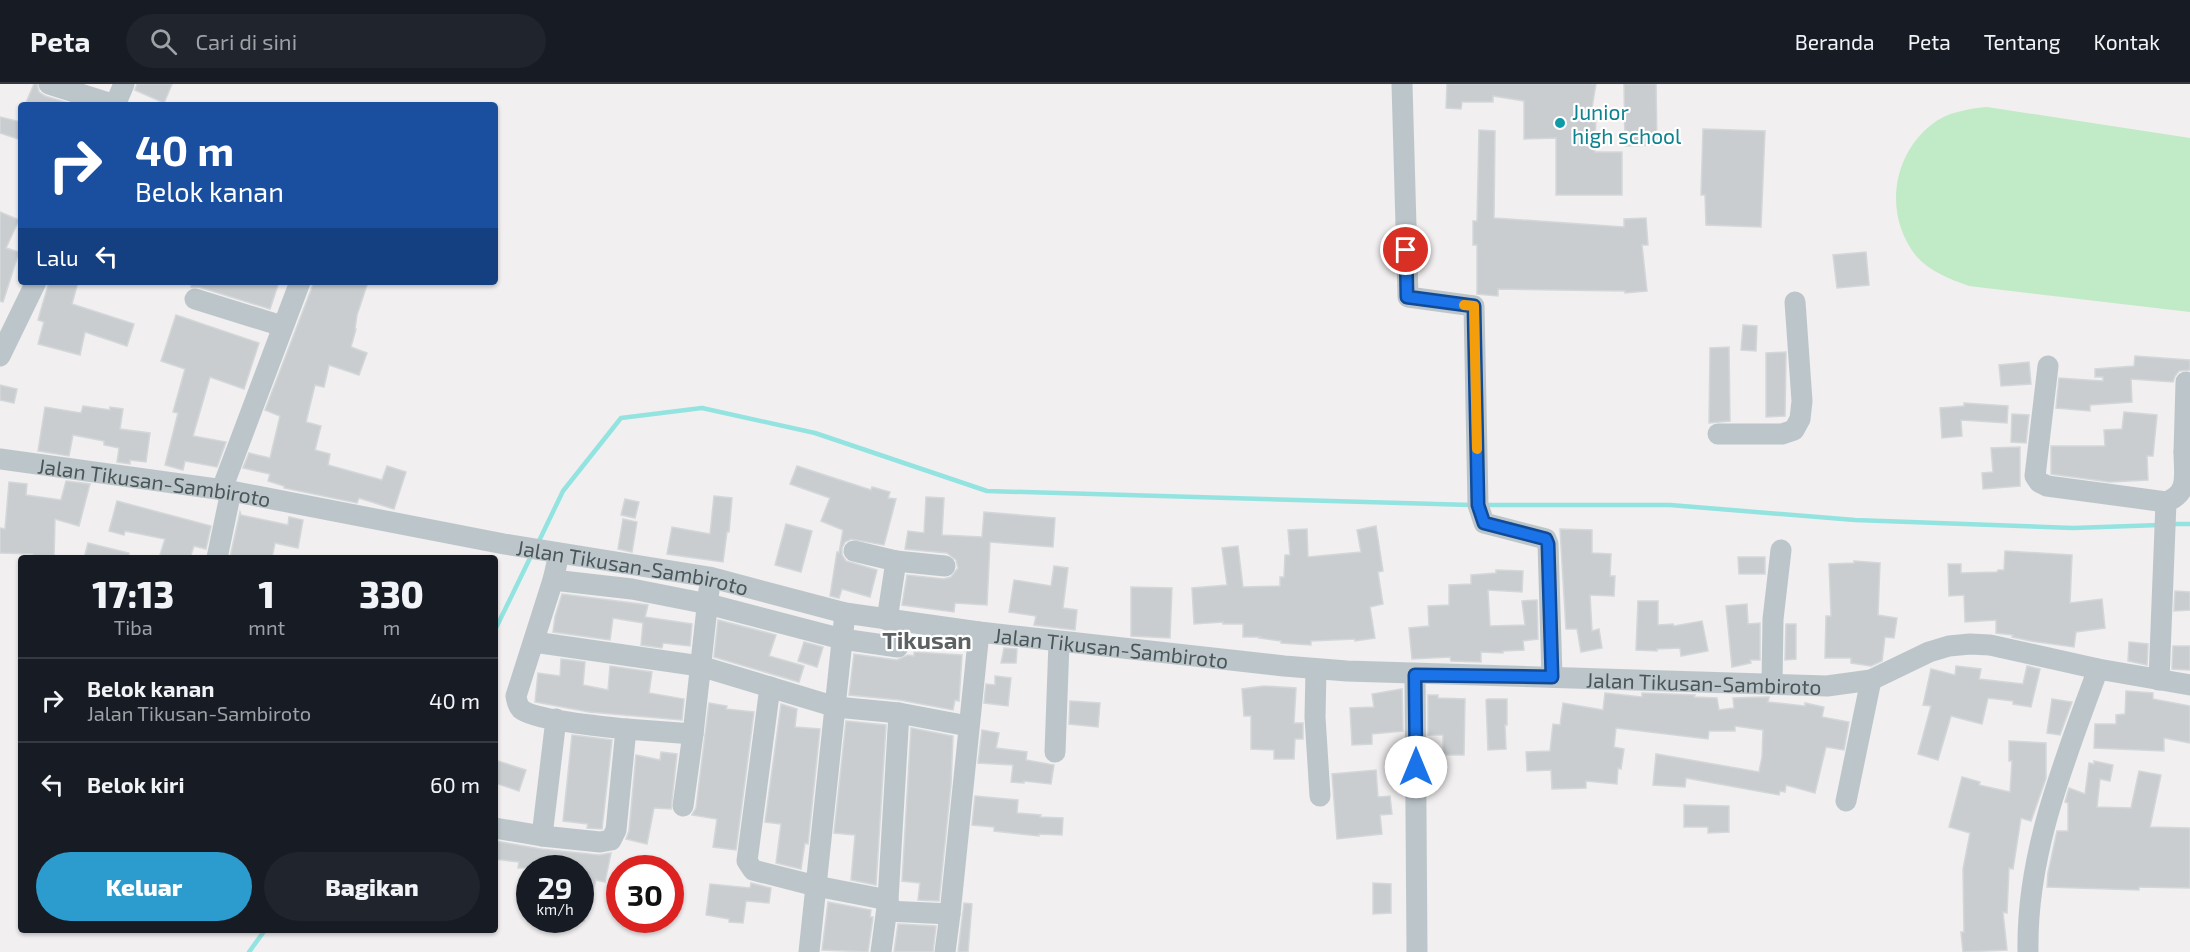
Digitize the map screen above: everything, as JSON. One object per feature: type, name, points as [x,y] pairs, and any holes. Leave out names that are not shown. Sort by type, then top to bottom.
[{"type":"street","points":[[49,84],[106,102]]},
{"type":"street","points":[[116,102],[124,84]]},
{"type":"street","points":[[1402,84],[1407,297],[1474,306],[1478,495],[1484,523],[1546,539],[1552,677]]},
{"type":"street","points":[[0,356],[35,285]]},
{"type":"street","points":[[217,555],[226,490],[282,326],[299,285]]},
{"type":"street","points":[[195,299],[282,326]]},
{"type":"street","points":[[1718,434],[1782,434],[1794,430],[1800,419],[1802,401],[1795,302]]},
{"type":"street","points":[[2048,366],[2036,476],[2039,482],[2047,486],[2166,514]]},
{"type":"street","points":[[2159,680],[2166,514],[2183,491],[2187,452],[2186,382]]},
{"type":"street","name":"Jalan Tikusan-Sambiroto","points":[[0,459],[226,490],[557,554],[709,577],[844,613],[887,620],[1059,642],[1316,669],[1415,675],[1827,686],[1871,680],[1929,652],[1949,646],[1970,644],[1990,645],[2098,669],[2190,685]]},
{"type":"street","points":[[1772,684],[1773,619],[1781,550]]},
{"type":"street","points":[[854,551],[896,561],[945,566]]},
{"type":"street","points":[[557,554],[553,580],[516,696],[519,707],[525,712],[556,719],[627,729],[693,734]]},
{"type":"street","points":[[887,620],[896,561]]},
{"type":"street","points":[[683,806],[708,604],[709,577]]},
{"type":"street","points":[[553,580],[632,590],[708,604],[842,639],[898,647]]},
{"type":"street","points":[[809,952],[844,613]]},
{"type":"street","points":[[945,952],[979,632]]},
{"type":"street","points":[[534,642],[700,666],[836,707],[899,713],[968,726]]},
{"type":"street","points":[[1055,752],[1059,642]]},
{"type":"street","points":[[1316,669],[1315,717],[1320,796]]},
{"type":"street","points":[[2028,952],[2032,890],[2046,818],[2098,669]]},
{"type":"street","points":[[1415,675],[1417,952]]},
{"type":"street","points":[[1846,801],[1871,680]]},
{"type":"street","points":[[770,687],[747,861],[753,870],[887,906],[950,914]]},
{"type":"street","points":[[881,952],[887,906],[899,713]]},
{"type":"street","points":[[542,837],[556,719]]},
{"type":"street","points":[[498,829],[542,837],[600,842],[611,840],[614,836],[627,729]]},
{"type":"green space","points":[[1987,107],[2190,138],[2190,312],[1969,286],[1935,271],[1917,257],[1906,241],[1896,206],[1900,170],[1907,154],[1918,138],[1937,121],[1957,112]]},
{"type":"building","points":[[34,84],[37,84],[39,92],[45,96],[65,102],[26,102]]},
{"type":"building","points":[[137,84],[172,84],[164,102],[135,90]]},
{"type":"building","points":[[1447,84],[1596,84],[1592,108],[1596,108],[1595,152],[1622,152],[1622,195],[1556,195],[1556,138],[1524,139],[1524,101],[1493,96],[1493,102],[1462,102],[1461,109],[1446,108]]},
{"type":"building","name":"Junior high school","points":[[1624,84],[1656,84],[1657,145],[1625,146]]},
{"type":"building","points":[[0,117],[18,121],[18,139],[0,133]]},
{"type":"building","points":[[1703,129],[1765,131],[1761,227],[1706,225],[1705,195],[1701,195]]},
{"type":"building","points":[[1479,130],[1495,131],[1494,218],[1624,227],[1624,219],[1646,218],[1648,245],[1642,245],[1647,291],[1625,293],[1625,291],[1498,289],[1498,296],[1477,294],[1477,245],[1473,245],[1473,221],[1477,221]]},
{"type":"building","points":[[0,212],[18,220],[6,248],[18,252],[18,255],[3,302],[0,301]]},
{"type":"building","points":[[1866,252],[1869,285],[1837,288],[1833,255]]},
{"type":"building","points":[[48,285],[77,285],[72,304],[134,324],[127,346],[85,332],[80,355],[38,344],[44,322],[38,320]]},
{"type":"building","points":[[191,285],[278,285],[270,309],[199,287],[191,287]]},
{"type":"building","points":[[313,285],[367,285],[357,315],[351,347],[367,353],[359,375],[329,365],[324,387],[315,385],[306,422],[321,426],[315,450],[330,454],[328,465],[382,480],[387,466],[406,472],[394,509],[359,498],[357,503],[284,488],[284,486],[268,481],[270,474],[243,468],[249,453],[270,458],[280,416],[265,410]]},
{"type":"building","points":[[176,315],[259,343],[244,389],[210,377],[193,436],[226,442],[217,467],[185,461],[183,470],[165,465],[178,413],[173,412],[185,369],[161,361]]},
{"type":"building","points":[[1743,325],[1757,326],[1756,351],[1741,350]]},
{"type":"building","points":[[1729,347],[1730,421],[1709,423],[1710,348]]},
{"type":"building","points":[[1786,352],[1785,416],[1766,417],[1766,353]]},
{"type":"building","points":[[2135,356],[2190,360],[2190,370],[2179,371],[2173,382],[2131,379],[2132,402],[2090,405],[2090,411],[2056,408],[2059,378],[2103,381],[2103,377],[2095,377],[2095,369],[2134,366]]},
{"type":"building","points":[[2029,362],[2031,384],[2001,386],[1999,365]]},
{"type":"building","points":[[0,385],[17,389],[14,403],[0,400]]},
{"type":"building","points":[[1964,403],[2008,406],[2007,423],[1961,420],[1962,436],[1942,438],[1940,408],[1964,406]]},
{"type":"building","points":[[83,406],[110,410],[110,407],[123,409],[120,429],[150,433],[146,462],[130,460],[130,464],[117,462],[119,448],[104,445],[104,441],[73,435],[69,456],[38,451],[45,407],[81,413]]},
{"type":"building","points":[[2124,412],[2157,415],[2153,456],[2147,456],[2148,480],[2110,482],[2051,474],[2051,446],[2105,446],[2104,430],[2122,429]]},
{"type":"building","points":[[2012,414],[2029,415],[2026,443],[2011,442]]},
{"type":"building","points":[[2020,447],[2020,486],[1983,489],[1982,473],[1993,472],[1991,448]]},
{"type":"building","points":[[797,466],[871,490],[872,487],[890,492],[888,498],[896,499],[884,545],[851,539],[845,542],[842,548],[842,555],[846,561],[877,570],[870,597],[842,589],[839,598],[830,596],[843,530],[821,521],[830,498],[790,484]]},
{"type":"building","points":[[66,481],[90,484],[79,526],[55,519],[54,555],[0,553],[0,528],[5,529],[9,482],[27,484],[26,495],[61,500]]},
{"type":"building","points":[[714,496],[732,498],[723,562],[667,554],[672,527],[710,534]]},
{"type":"building","points":[[926,497],[944,498],[942,535],[982,537],[984,512],[1055,518],[1053,547],[990,542],[987,605],[955,603],[954,612],[902,605],[907,575],[944,579],[951,577],[958,568],[956,560],[947,553],[905,549],[908,531],[924,533]]},
{"type":"building","points":[[625,499],[639,502],[635,518],[621,515]]},
{"type":"building","points":[[117,501],[211,526],[206,549],[194,546],[191,555],[160,555],[165,539],[125,531],[124,535],[109,531]]},
{"type":"building","points":[[240,512],[241,515],[288,525],[289,517],[303,520],[298,548],[275,543],[273,555],[230,555]]},
{"type":"building","points":[[623,519],[637,522],[632,552],[618,549]]},
{"type":"building","points":[[786,524],[812,531],[801,572],[775,565]]},
{"type":"building","points":[[1376,526],[1383,571],[1378,572],[1383,604],[1370,607],[1375,638],[1355,641],[1355,639],[1311,641],[1311,645],[1281,643],[1281,641],[1260,637],[1243,637],[1243,624],[1223,624],[1223,622],[1194,624],[1192,588],[1227,585],[1222,548],[1238,546],[1243,587],[1280,586],[1280,577],[1284,577],[1285,555],[1290,555],[1288,530],[1307,529],[1308,557],[1361,552],[1357,530]]},
{"type":"building","points":[[1560,529],[1592,530],[1592,553],[1611,554],[1610,576],[1615,576],[1614,596],[1590,595],[1592,631],[1599,629],[1602,648],[1581,652],[1577,629],[1566,629]]},
{"type":"building","points":[[88,543],[129,553],[129,555],[85,555]]},
{"type":"building","points":[[2005,551],[2072,555],[2070,603],[2102,599],[2105,628],[2076,632],[2074,647],[1996,633],[1996,620],[1965,622],[1964,595],[1949,596],[1948,564],[1961,564],[1961,573],[1997,572],[2004,570]]},
{"type":"building","points":[[1738,557],[1765,557],[1765,574],[1739,574]]},
{"type":"building","points":[[1854,561],[1880,563],[1878,615],[1897,618],[1894,638],[1885,637],[1882,661],[1871,666],[1851,663],[1851,658],[1825,658],[1826,616],[1831,616],[1829,564],[1854,563]]},
{"type":"building","points":[[1054,566],[1068,568],[1063,608],[1077,610],[1075,630],[1034,625],[1036,616],[1009,612],[1014,580],[1051,586]]},
{"type":"building","points":[[1496,570],[1523,571],[1522,592],[1488,590],[1490,626],[1525,625],[1522,601],[1537,600],[1538,639],[1523,641],[1524,650],[1503,651],[1503,653],[1481,652],[1481,662],[1451,661],[1450,657],[1412,659],[1409,628],[1429,626],[1428,606],[1449,605],[1449,585],[1471,584],[1471,575],[1496,573]]},
{"type":"building","points":[[1131,587],[1172,588],[1170,638],[1131,636]]},
{"type":"building","points":[[2175,591],[2190,592],[2190,610],[2174,611]]},
{"type":"building","points":[[562,594],[648,605],[645,617],[692,624],[690,646],[663,643],[662,648],[641,645],[643,623],[613,618],[610,640],[553,632]]},
{"type":"building","points":[[1638,601],[1658,601],[1658,625],[1673,624],[1674,626],[1702,621],[1708,651],[1681,656],[1680,648],[1657,649],[1657,651],[1636,650]]},
{"type":"building","points":[[1747,604],[1748,624],[1760,623],[1760,660],[1750,660],[1751,663],[1732,667],[1726,606]]},
{"type":"building","points":[[718,620],[776,635],[769,656],[804,666],[799,682],[714,657]]},
{"type":"building","points":[[1786,624],[1796,624],[1796,659],[1785,660]]},
{"type":"building","points":[[804,642],[823,647],[817,667],[798,661]]},
{"type":"building","points":[[2129,642],[2148,644],[2147,665],[2128,661]]},
{"type":"building","points":[[2173,646],[2190,646],[2190,670],[2172,669]]},
{"type":"building","points":[[1004,648],[1017,649],[1016,663],[1001,663]]},
{"type":"building","points":[[914,652],[962,655],[959,701],[955,700],[953,710],[900,700],[849,695],[854,654],[897,660],[908,655],[914,656]]},
{"type":"building","points":[[561,659],[585,662],[583,685],[608,690],[610,666],[652,672],[649,693],[684,699],[682,720],[589,712],[535,702],[538,673],[560,676]]},
{"type":"building","points":[[1956,666],[1981,669],[1979,679],[2023,684],[2027,666],[2040,669],[2031,707],[2013,704],[2013,701],[1988,698],[1982,724],[1951,716],[1938,760],[1918,754],[1931,706],[1923,705],[1931,669],[1955,675]]},
{"type":"building","points":[[995,676],[1011,678],[1008,706],[984,703],[986,684],[995,685]]},
{"type":"building","points":[[1264,686],[1296,688],[1294,723],[1303,723],[1303,739],[1295,739],[1294,759],[1274,759],[1274,750],[1251,749],[1251,716],[1244,716],[1242,689]]},
{"type":"building","points":[[1402,689],[1403,731],[1372,734],[1372,744],[1352,745],[1350,708],[1374,707],[1372,694]]},
{"type":"building","points":[[2126,691],[2153,693],[2153,699],[2190,706],[2190,743],[2164,738],[2164,751],[2094,748],[2095,724],[2116,724],[2116,715],[2125,714]]},
{"type":"building","points":[[1605,693],[1642,697],[1642,693],[1717,698],[1719,710],[1734,708],[1733,698],[1769,697],[1768,702],[1805,706],[1805,703],[1824,707],[1822,717],[1849,722],[1844,750],[1826,747],[1815,793],[1786,785],[1785,792],[1780,791],[1779,795],[1686,778],[1685,787],[1653,785],[1656,754],[1759,772],[1763,730],[1735,726],[1735,731],[1709,731],[1708,739],[1616,728],[1614,747],[1624,749],[1621,769],[1618,768],[1617,784],[1586,781],[1586,788],[1552,789],[1551,770],[1527,771],[1526,752],[1550,751],[1553,724],[1560,725],[1563,703],[1603,710]]},
{"type":"building","points":[[1428,695],[1438,695],[1438,698],[1465,699],[1464,755],[1443,755],[1443,735],[1428,735]]},
{"type":"building","points":[[1507,699],[1506,749],[1488,750],[1486,700]]},
{"type":"building","points":[[2052,699],[2072,702],[2060,735],[2047,733]]},
{"type":"building","points":[[1070,701],[1100,703],[1098,727],[1069,724]]},
{"type":"building","points":[[709,703],[727,706],[726,709],[754,712],[736,850],[713,847],[717,819],[692,815],[696,808]]},
{"type":"building","points":[[781,704],[797,709],[795,727],[820,729],[808,844],[805,843],[801,869],[776,863],[781,824],[765,822]]},
{"type":"building","points":[[846,721],[886,725],[876,885],[851,880],[855,835],[834,833]]},
{"type":"building","points":[[911,728],[953,736],[951,784],[939,901],[918,900],[920,883],[902,881]]},
{"type":"building","points":[[982,730],[999,733],[996,748],[1027,752],[1026,760],[1054,765],[1051,784],[1011,782],[1013,765],[978,763]]},
{"type":"building","points":[[572,735],[612,740],[602,829],[587,828],[588,824],[563,821]]},
{"type":"building","points":[[2009,741],[2046,743],[2046,778],[2031,821],[2021,818],[2013,869],[2009,868],[2007,913],[2003,912],[2007,950],[1963,952],[1961,932],[1964,932],[1963,869],[1970,833],[1949,827],[1962,777],[1980,782],[1979,785],[2010,792],[2012,761],[2009,761]]},
{"type":"building","points":[[661,752],[677,754],[671,809],[654,808],[647,844],[626,839],[629,831],[636,755],[660,760]]},
{"type":"building","points":[[498,761],[526,770],[519,791],[498,784]]},
{"type":"building","points":[[2094,761],[2113,765],[2110,781],[2100,779],[2097,807],[2131,808],[2139,771],[2161,775],[2150,827],[2190,828],[2190,888],[2139,887],[2139,890],[2047,887],[2057,831],[2068,831],[2068,803],[2065,802],[2069,788],[2085,794],[2089,763],[2094,764]]},
{"type":"building","points":[[1376,770],[1378,797],[1390,796],[1392,814],[1380,815],[1382,834],[1337,839],[1332,774]]},
{"type":"building","points":[[975,796],[1018,800],[1017,813],[1063,818],[1062,835],[1039,834],[1039,836],[994,831],[994,827],[972,825]]},
{"type":"building","points":[[1684,805],[1729,806],[1729,832],[1708,833],[1708,827],[1684,827]]},
{"type":"building","points":[[498,842],[599,855],[611,853],[606,855],[605,882],[596,880],[594,887],[594,855],[516,855],[516,862],[498,859]]},
{"type":"building","points":[[751,883],[771,888],[769,903],[746,901],[743,923],[729,922],[729,919],[706,915],[710,884],[750,888]]},
{"type":"building","points":[[1373,883],[1391,884],[1391,913],[1373,914]]},
{"type":"building","points":[[828,902],[871,910],[870,917],[873,917],[868,952],[822,950]]},
{"type":"building","points":[[964,903],[972,904],[968,952],[958,952]]},
{"type":"building","points":[[898,924],[936,926],[933,952],[894,952]]},
{"type":"waterway","points":[[538,543],[563,491],[621,418],[702,408],[815,433],[987,491],[1471,505]]},
{"type":"waterway","points":[[1486,505],[1670,505],[1855,520],[2073,528],[2160,525]]},
{"type":"waterway","points":[[2172,524],[2190,524]]},
{"type":"waterway","points":[[498,624],[531,556]]},
{"type":"waterway","points":[[249,952],[263,933]]},
{"type":"slow traffic","points":[[1464,305],[1474,306],[1477,449]]},
{"type":"place","name":"Junior high school","points":[[1560,123]]},
{"type":"district","name":"Tikusan","points":[[927,639]]},
{"type":"route","points":[[1406,250],[1407,297],[1474,306],[1478,505],[1484,523],[1542,536],[1546,539],[1552,677],[1415,675],[1416,767]]}]
